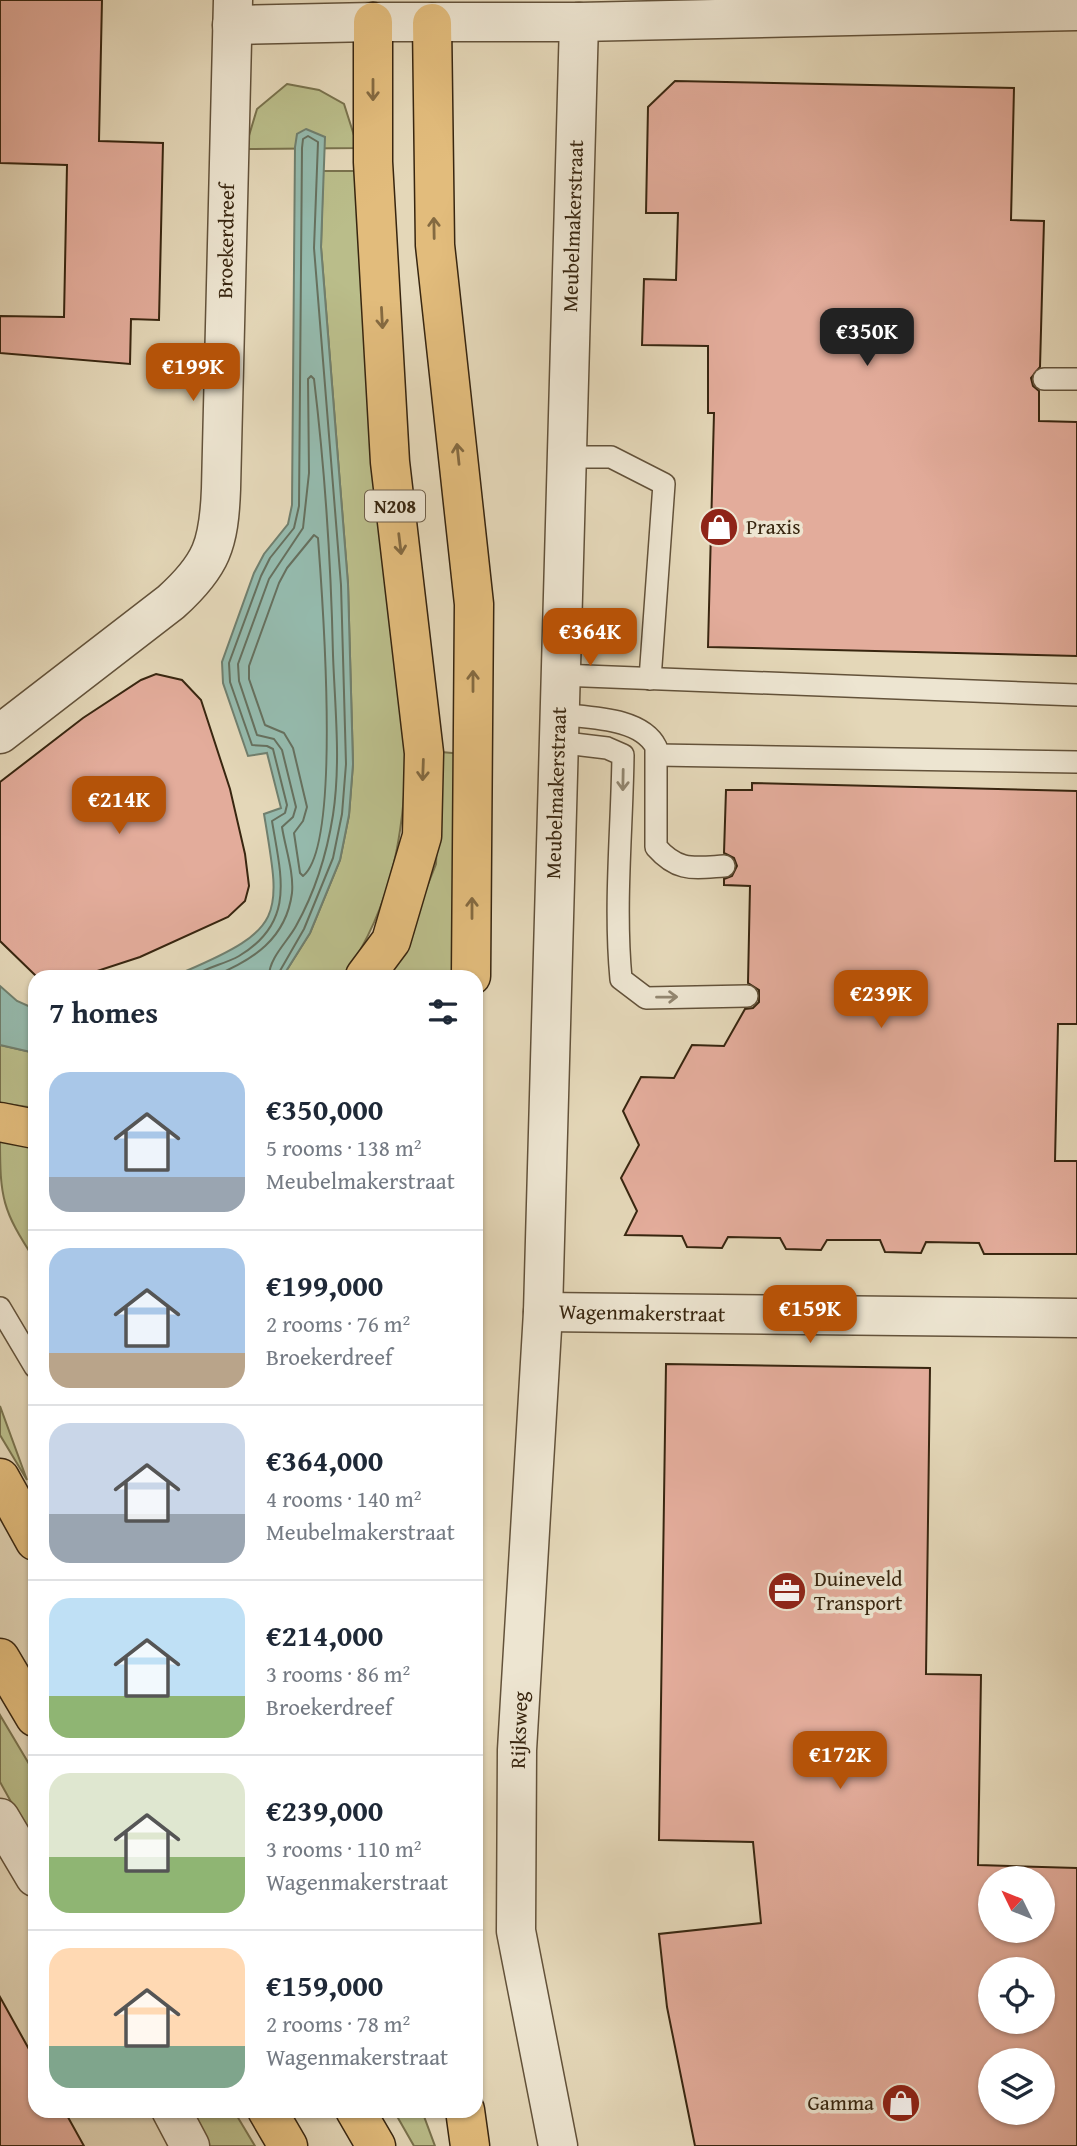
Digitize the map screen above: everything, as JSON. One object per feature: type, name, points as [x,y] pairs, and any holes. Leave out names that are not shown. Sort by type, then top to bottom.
[{"type":"main road","name":"N208","points":[[369,970],[391,941],[422,836],[424,753],[390,462],[373,162],[373,22]]},
{"type":"main road","points":[[432,23],[435,245],[474,604],[471,970]]},
{"type":"main road","points":[[0,1122],[28,1128]]},
{"type":"main road","points":[[0,1478],[28,1528]]},
{"type":"main road","points":[[0,1658],[28,1705]]},
{"type":"main road","points":[[272,2118],[288,2146]]},
{"type":"main road","points":[[360,2118],[376,2146]]},
{"type":"main road","points":[[466,2118],[470,2146]]},
{"type":"street","name":"Broekerdreef","points":[[0,734],[171,602],[195,580],[211,558],[219,530],[221,489],[232,12],[373,22],[432,23],[1077,11]]},
{"type":"street","name":"Meubelmakerstraat","points":[[543,1311],[579,22]]},
{"type":"street","name":"Wagenmakerstraat","points":[[543,1311],[1077,1318]]},
{"type":"street","name":"Rijksweg","points":[[543,1311],[517,1750],[516,1931],[558,2146]]},
{"type":"street","points":[[0,1818],[28,1865]]},
{"type":"street","points":[[175,2118],[190,2146]]},
{"type":"lane","points":[[1044,379],[1077,379]]},
{"type":"lane","points":[[566,457],[611,457],[664,484],[650,679]]},
{"type":"lane","points":[[559,676],[1077,695]]},
{"type":"lane","points":[[558,728],[618,722],[651,737],[657,755],[656,847],[670,863],[691,868],[724,866]]},
{"type":"lane","points":[[558,728],[623,755],[622,864],[616,931],[621,979],[646,998],[747,996]]},
{"type":"lane","points":[[657,755],[1077,762]]},
{"type":"lane","points":[[0,1308],[28,1355]]},
{"type":"green space","points":[[287,84],[319,90],[344,104],[358,148],[245,149],[257,109]]},
{"type":"green space","points":[[323,171],[359,171],[407,739],[406,772],[400,834],[394,863],[386,892],[361,948],[348,970],[287,970],[310,933],[340,860],[349,815],[353,764],[348,584],[321,247]]},
{"type":"green space","points":[[441,752],[463,754],[462,970],[388,970],[403,947],[436,864]]},
{"type":"green space","points":[[0,1045],[28,1051],[28,1107],[0,1103]]},
{"type":"green space","points":[[0,1139],[28,1142],[28,1248],[9,1215],[1,1176]]},
{"type":"green space","points":[[0,1406],[27,1480],[0,1435]]},
{"type":"green space","points":[[0,1715],[28,1762],[28,1832],[0,1782]]},
{"type":"green space","points":[[188,2118],[238,2118],[255,2146],[204,2146]]},
{"type":"green space","points":[[398,2118],[425,2118],[435,2146],[414,2146]]},
{"type":"water","points":[[306,129],[325,137],[321,247],[348,584],[353,764],[349,815],[340,860],[310,933],[287,970],[188,970],[243,943],[259,929],[269,915],[273,897],[270,848],[264,814],[281,808],[267,753],[248,756],[223,683],[222,662],[254,573],[264,554],[288,524],[292,505],[297,134]]},
{"type":"water","points":[[0,986],[17,1001],[28,1006],[28,1051],[0,1045]]},
{"type":"building","points":[[0,0],[102,0],[99,141],[163,143],[159,320],[131,319],[130,364],[0,353],[0,316],[64,317],[67,165],[0,163]]},
{"type":"building","points":[[675,81],[1014,88],[1011,220],[1044,221],[1040,367],[1031,378],[1033,386],[1039,391],[1039,421],[1077,422],[1077,656],[708,647],[714,413],[708,413],[708,346],[642,345],[644,279],[676,280],[678,213],[646,213],[648,107]]},
{"type":"building","points":[[156,674],[182,680],[201,700],[230,789],[245,854],[249,886],[245,901],[228,917],[140,957],[100,970],[30,970],[0,941],[0,782],[83,718],[141,680]]},
{"type":"building","points":[[752,783],[1077,791],[1077,1024],[1058,1024],[1055,1161],[1077,1161],[1077,1254],[984,1254],[979,1243],[926,1242],[921,1253],[885,1252],[880,1240],[827,1240],[821,1250],[786,1249],[780,1238],[728,1237],[722,1248],[687,1247],[682,1236],[625,1235],[637,1211],[621,1178],[639,1145],[623,1111],[641,1077],[674,1078],[692,1045],[724,1046],[745,1009],[753,1008],[759,1002],[759,990],[748,983],[750,886],[724,885],[724,879],[732,876],[737,866],[734,858],[724,853],[726,790],[752,790]]},
{"type":"building","points":[[666,1364],[930,1368],[926,1674],[981,1675],[978,1865],[1011,1866],[978,1866],[978,1943],[1055,1943],[1055,1867],[1077,1868],[1077,2146],[695,2146],[667,2007],[659,1934],[761,1923],[753,1842],[659,1840]]},
{"type":"building","points":[[0,1997],[28,2047],[28,2118],[68,2118],[84,2146],[0,2146]]},
{"type":"place","name":"Praxis","points":[[719,527]]},
{"type":"place","name":"Duineveld Transport","points":[[787,1591]]},
{"type":"place","name":"Gamma","points":[[901,2103]]}]
